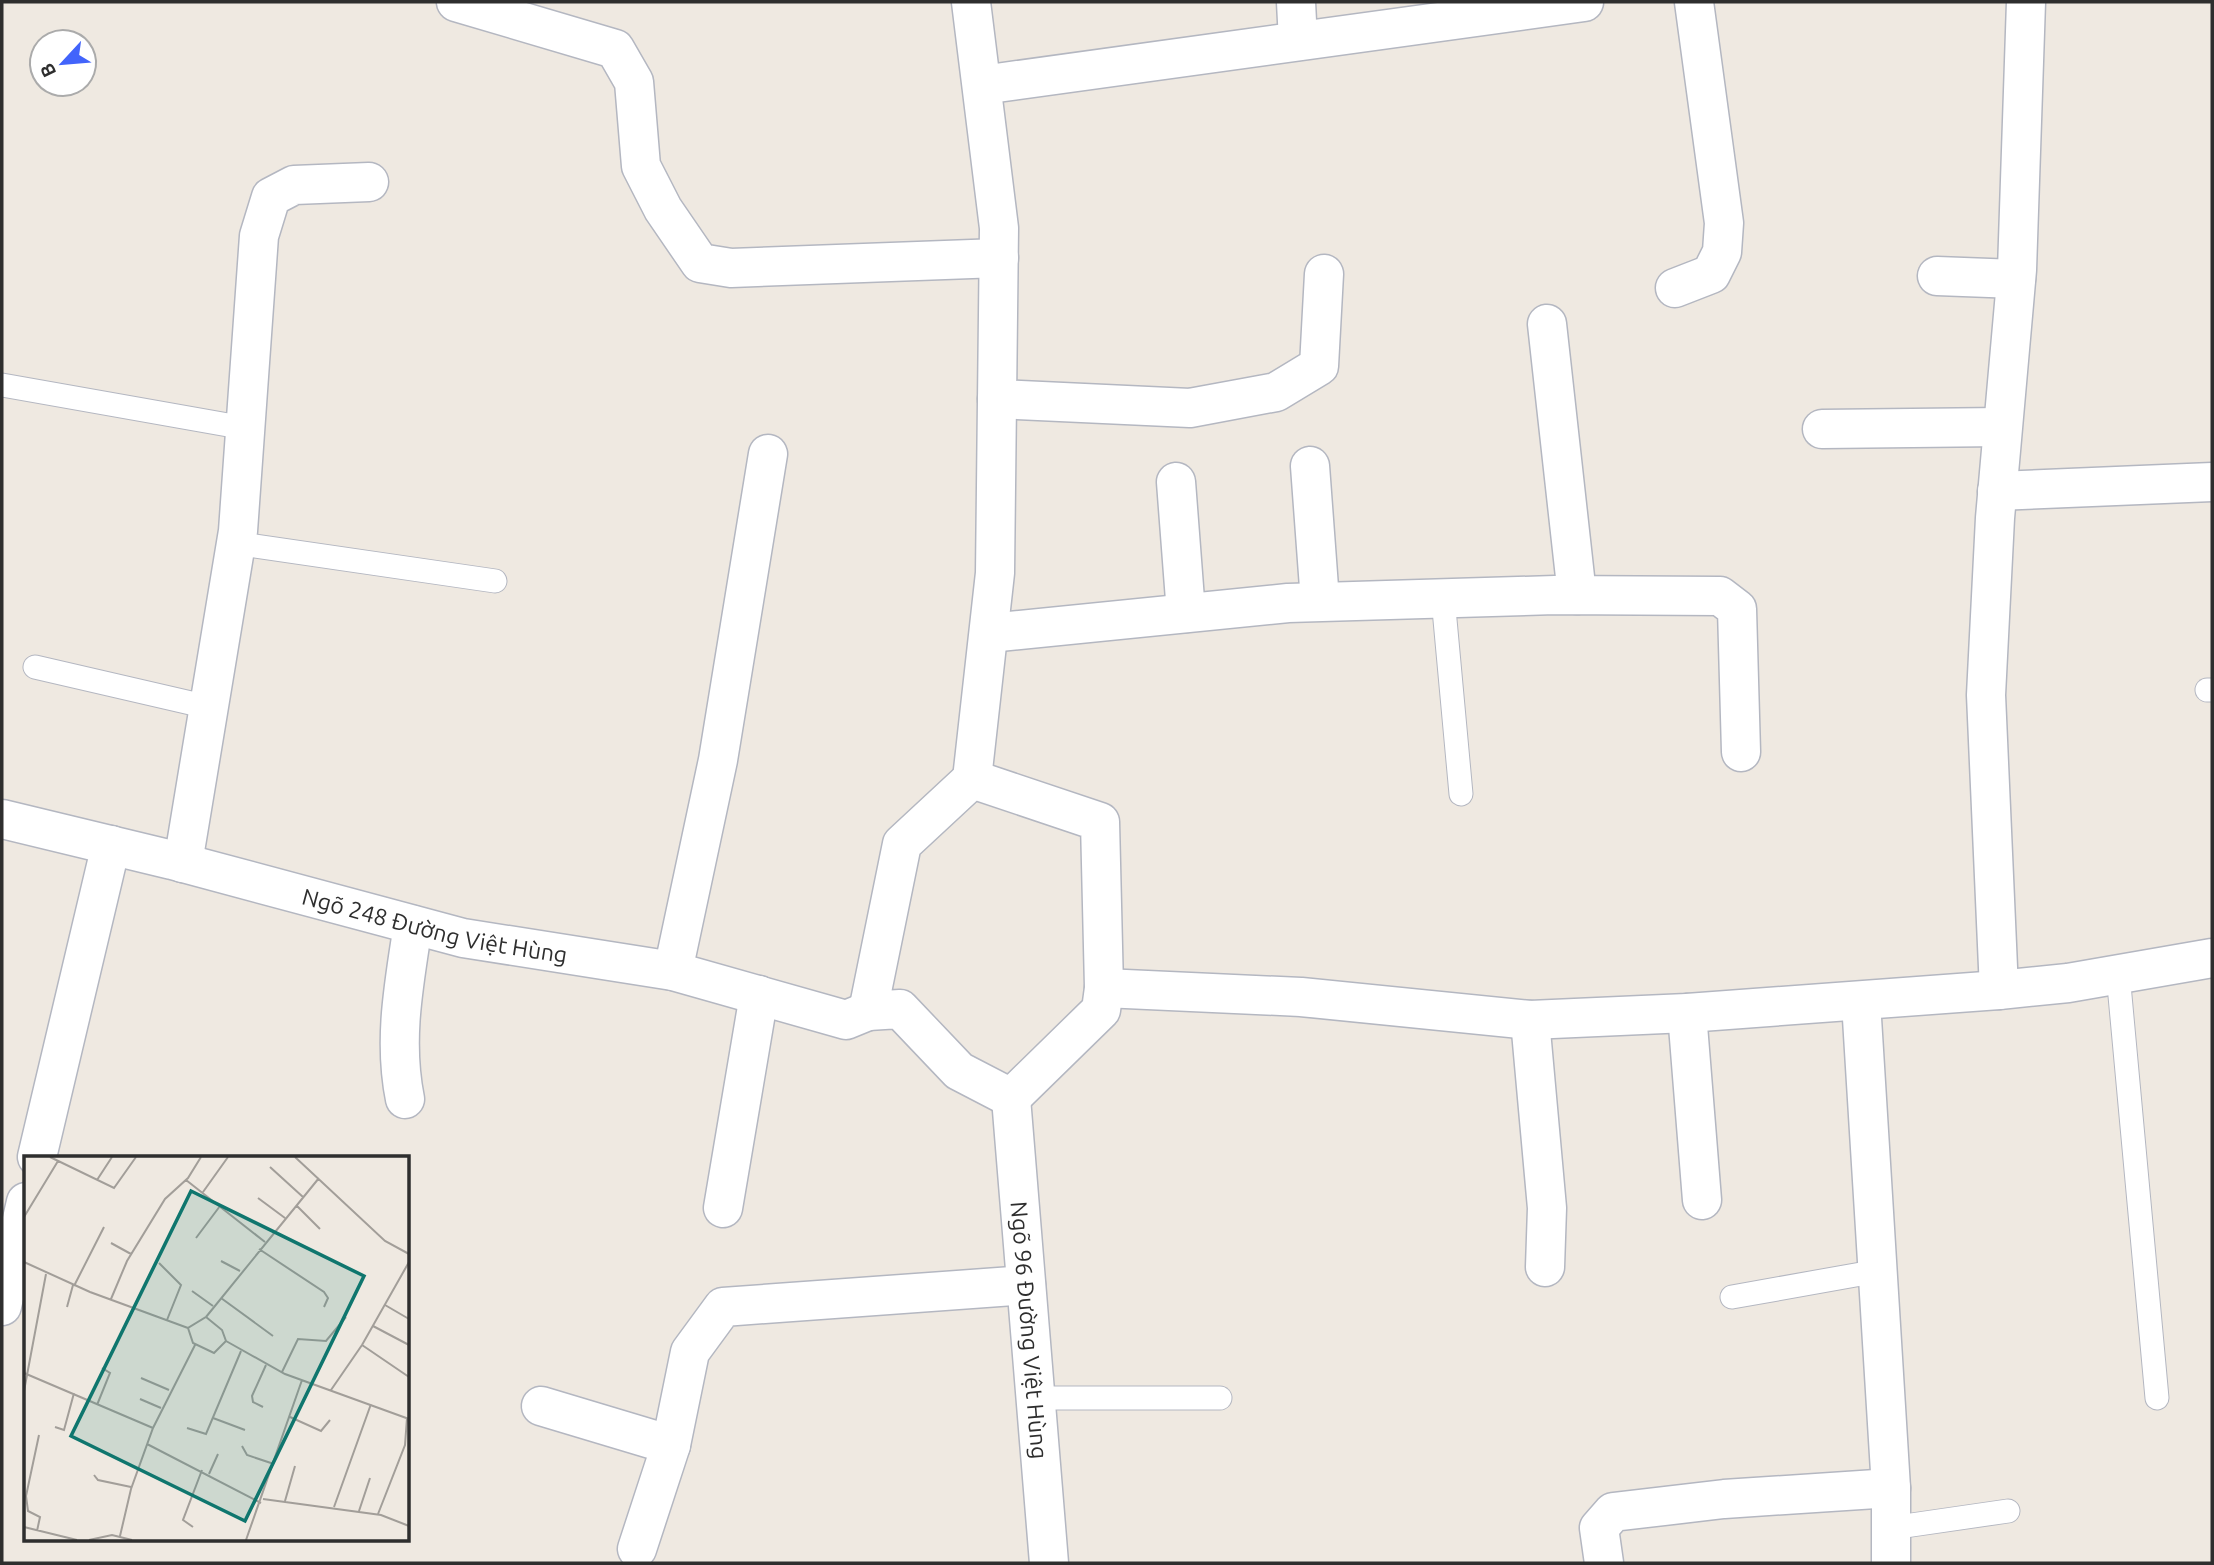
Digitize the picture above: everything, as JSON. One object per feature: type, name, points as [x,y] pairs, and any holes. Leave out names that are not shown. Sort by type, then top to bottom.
[{"type":"street","points":[[456,2],[615,49],[634,82],[641,166],[663,209],[700,263],[731,268],[999,258]]},
{"type":"street","points":[[868,1011],[902,844],[972,779],[989,633],[995,573],[999,228],[971,2]]},
{"type":"street","points":[[1296,2],[1298,41]]},
{"type":"street","points":[[982,85],[1584,2]]},
{"type":"street","points":[[1675,288],[1711,274],[1722,251],[1724,223],[1694,2]]},
{"type":"street","points":[[1999,990],[1986,695],[1997,491],[2016,279],[2026,2]]},
{"type":"street","points":[[183,863],[235,543],[259,236],[271,197],[294,185],[369,182]]},
{"type":"street","points":[[997,399],[1190,408],[1276,392],[1320,366],[1324,274]]},
{"type":"street","points":[[1937,276],[2016,279]]},
{"type":"street","points":[[1547,324],[1577,595]]},
{"type":"street","points":[[1822,429],[2003,427]]},
{"type":"street","points":[[673,971],[718,760],[768,454]]},
{"type":"street","points":[[1310,466],[1320,601]]},
{"type":"street","points":[[1176,482],[1186,613]]},
{"type":"street","points":[[1997,491],[2212,482]]},
{"type":"street","points":[[989,633],[1320,601],[1577,595],[1720,596],[1737,609],[1741,752]]},
{"type":"street","points":[[972,779],[1100,822],[1104,988],[1101,1010],[1011,1098]]},
{"type":"street","name":"Ngõ 248 Đường Việt Hùng","points":[[2,819],[183,863],[463,938],[673,971],[846,1020],[868,1011],[900,1009],[959,1071],[1011,1098]]},
{"type":"street","points":[[37,1156],[111,845]]},
{"type":"street","points":[[405,1099],[399,1067],[398,1028],[413,925]]},
{"type":"street","points":[[1104,988],[1301,997],[1530,1020],[1861,1002],[1999,990],[2068,983],[2212,958]]},
{"type":"street","points":[[723,1208],[759,995]]},
{"type":"street","points":[[1861,1002],[1891,1488],[1891,1545]]},
{"type":"street","points":[[1687,1013],[1702,1200]]},
{"type":"street","points":[[1530,1020],[1547,1208],[1545,1268]]},
{"type":"street","name":"Ngõ 96 Đường Việt Hùng","points":[[1011,1098],[1048,1563]]},
{"type":"street","points":[[24,1210],[2,1304],[24,1307]]},
{"type":"street","points":[[637,1549],[671,1445],[690,1352],[723,1307],[1026,1285]]},
{"type":"street","points":[[541,1406],[671,1445]]},
{"type":"street","points":[[1604,1563],[1599,1528],[1613,1512],[1724,1499],[1891,1488]]},
{"type":"lane","points":[[2,385],[245,428]]},
{"type":"lane","points":[[235,543],[495,581]]},
{"type":"lane","points":[[1443,598],[1461,794]]},
{"type":"lane","points":[[35,667],[208,707]]},
{"type":"lane","points":[[2118,974],[2157,1398]]},
{"type":"lane","points":[[1732,1297],[1878,1271]]},
{"type":"lane","points":[[1035,1398],[1220,1398]]},
{"type":"lane","points":[[1891,1545],[2008,1511]]}]
